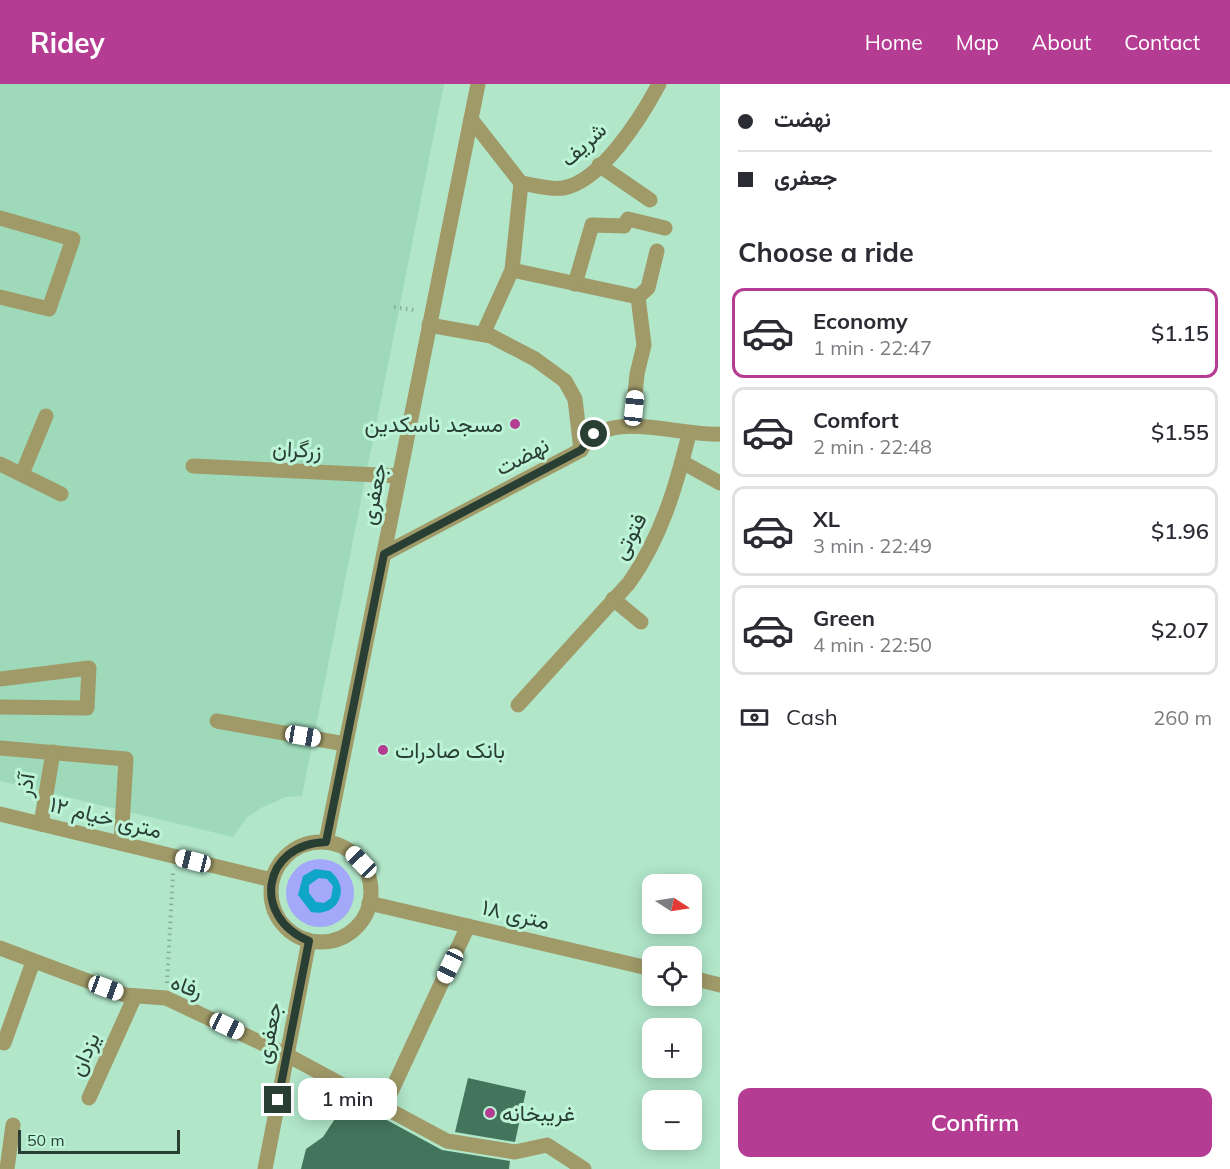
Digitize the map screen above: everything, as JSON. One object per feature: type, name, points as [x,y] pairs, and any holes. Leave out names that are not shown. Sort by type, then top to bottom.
[{"type":"street","name":"جعفری","points":[[326,842],[478,84]]},
{"type":"street","name":"شریف","points":[[521,183],[561,188],[579,183],[612,153],[648,105],[659,84]]},
{"type":"street","points":[[471,119],[521,183],[512,270],[483,334]]},
{"type":"street","points":[[599,165],[650,200]]},
{"type":"street","points":[[0,218],[73,239],[50,309],[0,297]]},
{"type":"street","points":[[575,284],[592,225],[624,226],[628,219],[665,228]]},
{"type":"street","points":[[638,297],[648,288],[657,251]]},
{"type":"street","points":[[512,270],[638,297]]},
{"type":"street","points":[[632,426],[637,374],[644,345],[638,297]]},
{"type":"street","points":[[429,325],[491,336],[535,359],[565,381],[575,399],[581,450]]},
{"type":"street","points":[[22,474],[46,416]]},
{"type":"street","name":"نهضت","points":[[384,554],[581,450],[586,441],[601,430],[632,426],[689,434],[720,434]]},
{"type":"street","name":"فتوتی","points":[[518,705],[612,599],[629,583],[644,561],[660,528],[689,434]]},
{"type":"street","points":[[682,462],[720,483]]},
{"type":"street","points":[[0,464],[61,494]]},
{"type":"street","name":"زرگران","points":[[193,466],[399,476]]},
{"type":"street","points":[[612,599],[641,622]]},
{"type":"street","points":[[0,679],[89,668],[87,708],[0,706]]},
{"type":"street","points":[[217,721],[345,744]]},
{"type":"street","points":[[0,748],[126,759],[121,843]]},
{"type":"street","name":"آذر","points":[[41,824],[53,752]]},
{"type":"street","name":"۱۲ متری خیام","points":[[0,814],[272,880]]},
{"type":"street","points":[[326,842],[340,845],[361,862],[368,875],[369,903],[364,918],[354,930],[340,938],[325,942],[309,941],[295,935],[283,925],[275,912],[271,897],[272,880],[286,856],[297,848],[311,843],[326,842]]},
{"type":"street","name":"۱۸ متری","points":[[369,903],[642,967]]},
{"type":"street","points":[[384,1107],[468,926]]},
{"type":"street","name":"جعفری","points":[[265,1169],[309,941]]},
{"type":"street","name":"رفاه","points":[[0,948],[125,995],[166,998],[287,1054],[447,1141],[515,1152],[547,1145],[584,1169]]},
{"type":"street","points":[[4,1043],[33,962]]},
{"type":"street","points":[[702,980],[720,985]]},
{"type":"street","name":"یزدان","points":[[89,1098],[135,996]]},
{"type":"street","points":[[7,1169],[13,1125]]},
{"type":"path","points":[[166,998],[173,856]]},
{"type":"shaded area","points":[[0,84],[444,84],[302,796],[286,797],[263,807],[247,817],[233,837],[0,781]]},
{"type":"shaded area","points":[[327,859],[339,865],[348,874],[354,886],[352,906],[344,917],[327,927],[313,927],[296,917],[288,906],[286,886],[296,869],[307,861]]},
{"type":"shaded area","points":[[315,869],[330,871],[340,885],[341,893],[335,906],[320,913],[311,912],[298,895],[303,876]],"holes":[[[319,878],[327,879],[333,886],[331,898],[324,903],[316,902],[309,893],[309,885]]]},
{"type":"building","name":"غریبخانه","points":[[468,1078],[526,1091],[515,1142],[455,1132]]},
{"type":"building","points":[[348,1099],[442,1150],[510,1161],[509,1169],[301,1169],[306,1149],[323,1137]]},
{"type":"place","name":"مسجد ناسکدین","points":[[515,424]]},
{"type":"place","name":"بانک صادرات","points":[[383,750]]},
{"type":"place","name":"غریبخانه","points":[[490,1113]]},
{"type":"route","points":[[278,1100],[309,941],[295,935],[283,925],[275,912],[271,897],[272,880],[286,856],[297,848],[311,843],[326,842],[384,554],[581,450],[594,434]]}]
